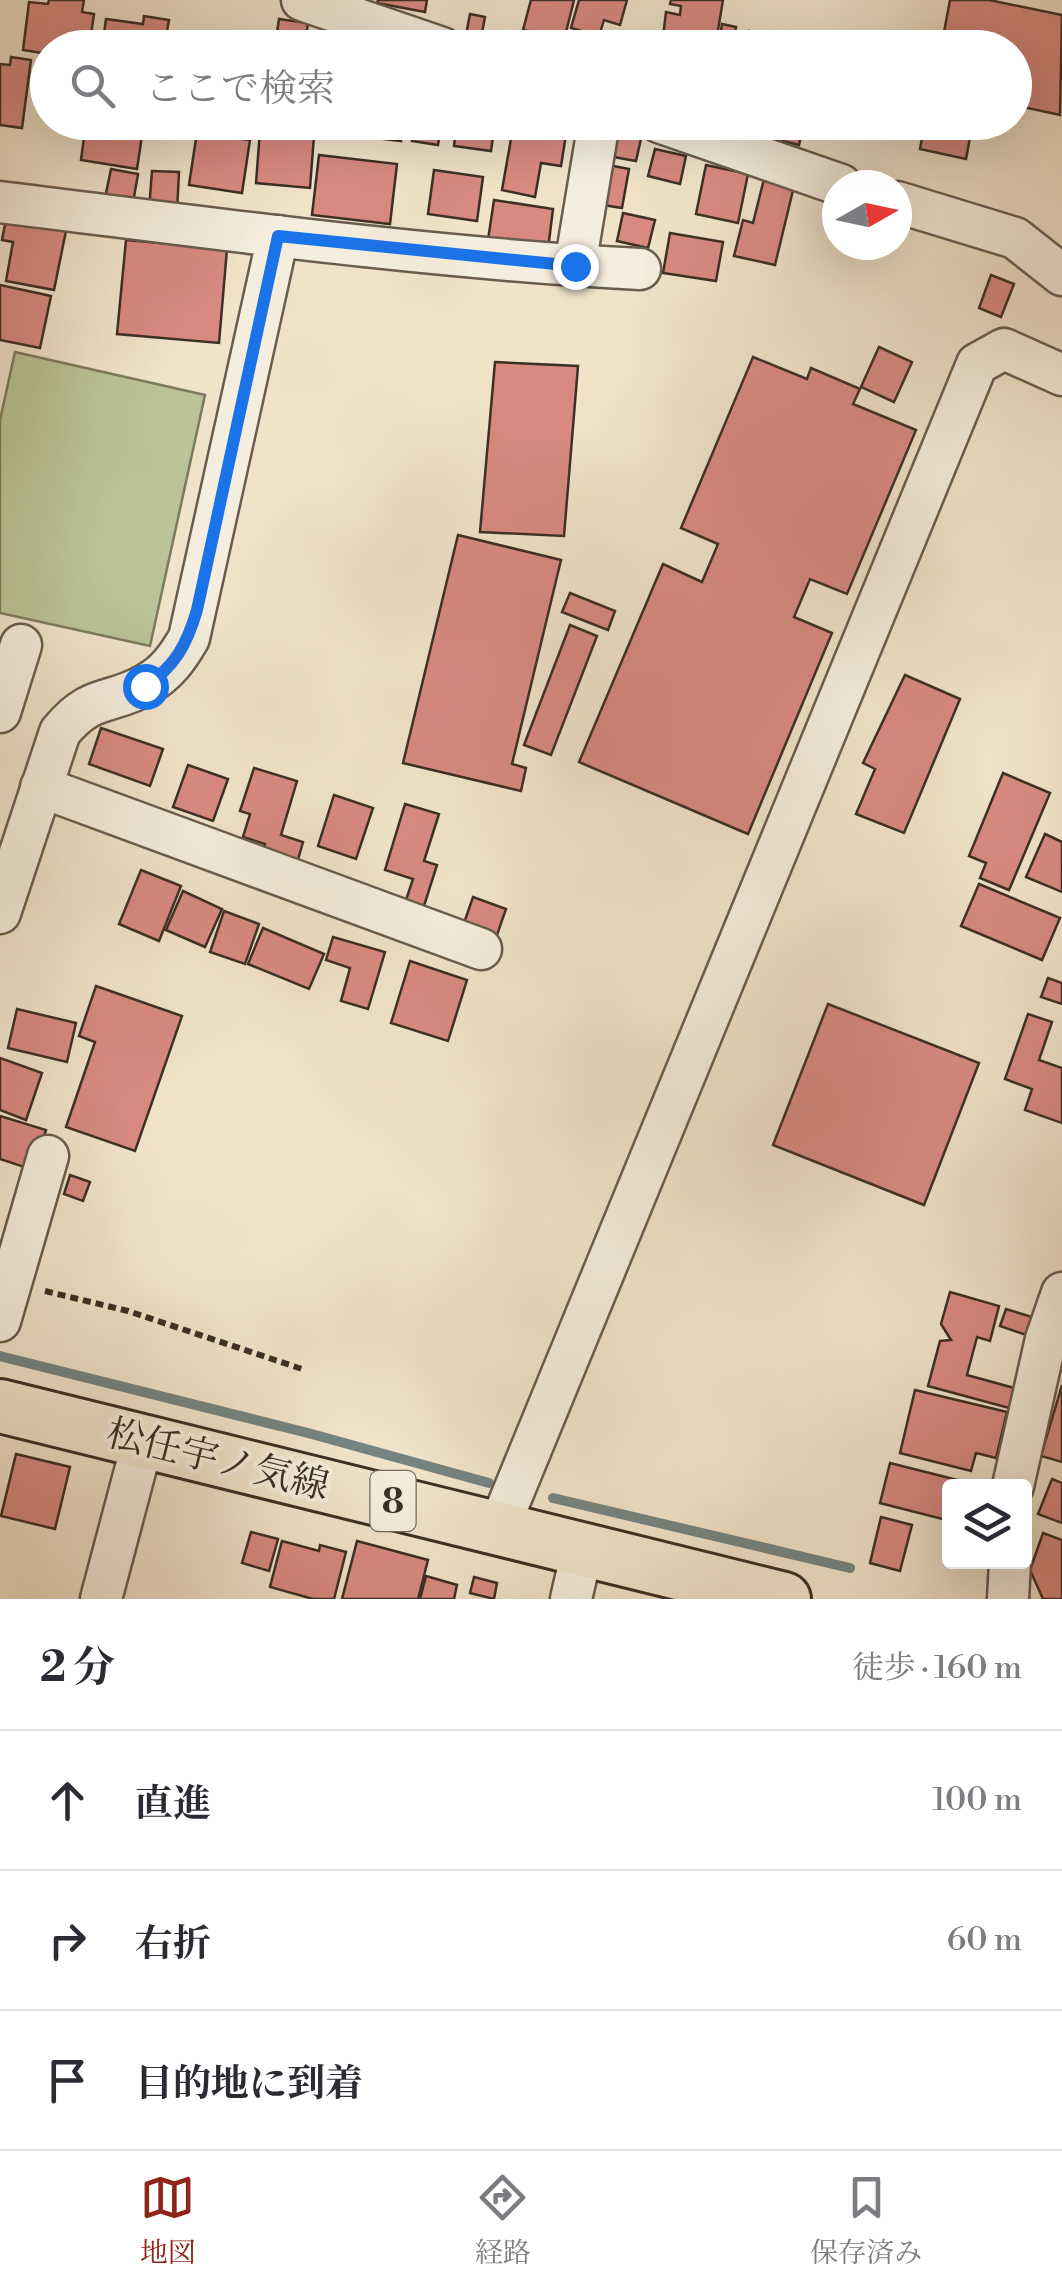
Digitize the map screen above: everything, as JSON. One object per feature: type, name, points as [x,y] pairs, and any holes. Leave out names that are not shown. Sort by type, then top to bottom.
[{"type":"main road","name":"松任宇ノ気線","points":[[0,1406],[784,1599]]},
{"type":"street","points":[[302,0],[390,30]]},
{"type":"street","points":[[575,266],[596,140]]},
{"type":"street","points":[[711,140],[822,178]]},
{"type":"street","points":[[0,202],[278,236],[640,270]]},
{"type":"street","points":[[912,207],[1015,238],[1062,275]]},
{"type":"street","points":[[0,913],[60,732],[74,716],[107,697],[126,694],[159,676],[176,660],[188,638],[278,236]]},
{"type":"street","points":[[499,1527],[977,364],[1004,349],[1062,375]]},
{"type":"street","points":[[0,712],[21,645]]},
{"type":"street","points":[[41,788],[481,949]]},
{"type":"street","points":[[5,1302],[48,1156]]},
{"type":"street","points":[[1016,1479],[1054,1342],[1062,1293]]},
{"type":"street","points":[[101,1599],[143,1441]]},
{"type":"street","points":[[571,1599],[582,1547]]},
{"type":"street","points":[[1008,1599],[1010,1569]]},
{"type":"path","points":[[5,1302],[128,1311],[302,1368]]},
{"type":"green space","points":[[15,352],[205,395],[150,646],[0,613],[0,420]]},
{"type":"building","points":[[49,0],[84,0],[82,12],[94,14],[92,30],[30,30],[30,51],[23,50],[29,2],[48,4]]},
{"type":"building","points":[[427,0],[425,12],[377,3]]},
{"type":"building","points":[[531,0],[574,0],[566,30],[523,30]]},
{"type":"building","points":[[579,0],[627,0],[620,25],[604,20],[601,30],[571,28]]},
{"type":"building","points":[[671,0],[723,0],[718,30],[664,30],[666,12],[680,15],[681,6],[670,4]]},
{"type":"building","points":[[950,0],[989,0],[1062,15],[1060,115],[1032,109],[1032,30],[944,30]]},
{"type":"building","points":[[470,14],[485,17],[482,30],[467,30]]},
{"type":"building","points":[[144,16],[169,20],[167,30],[104,30],[106,19],[143,24]]},
{"type":"building","points":[[279,19],[308,23],[307,30],[277,30]]},
{"type":"building","points":[[722,24],[736,27],[735,30],[721,30]]},
{"type":"building","points":[[11,57],[30,60],[22,128],[0,125],[0,64],[10,65]]},
{"type":"building","points":[[84,140],[141,140],[137,169],[81,160]]},
{"type":"building","points":[[196,140],[250,140],[242,193],[189,185]]},
{"type":"building","points":[[259,140],[314,140],[310,188],[256,183]]},
{"type":"building","points":[[412,140],[439,140],[438,145]]},
{"type":"building","points":[[455,140],[493,140],[491,151],[454,146]]},
{"type":"building","points":[[511,140],[565,140],[561,166],[541,163],[535,197],[502,190]]},
{"type":"building","points":[[612,140],[641,140],[636,161],[608,156]]},
{"type":"building","points":[[922,140],[970,140],[966,159],[920,149]]},
{"type":"building","points":[[655,149],[686,156],[680,184],[648,176]]},
{"type":"building","points":[[319,155],[397,164],[390,224],[312,215]]},
{"type":"building","points":[[603,164],[629,169],[622,208],[597,204]]},
{"type":"building","points":[[706,165],[748,174],[738,223],[696,214]]},
{"type":"building","points":[[111,169],[138,174],[133,203],[105,198]]},
{"type":"building","points":[[434,170],[483,177],[477,221],[428,214]]},
{"type":"building","points":[[152,171],[179,172],[177,212],[149,210]]},
{"type":"building","points":[[765,175],[795,182],[775,265],[734,256],[743,220],[753,223]]},
{"type":"building","points":[[494,200],[553,209],[548,249],[488,240]]},
{"type":"building","points":[[623,213],[655,220],[648,248],[617,241]]},
{"type":"building","points":[[7,214],[67,226],[54,290],[6,281],[13,242],[2,240]]},
{"type":"building","points":[[670,233],[723,242],[716,281],[663,273]]},
{"type":"building","points":[[126,240],[227,249],[219,343],[117,334]]},
{"type":"building","points":[[991,275],[1014,284],[1001,317],[979,308]]},
{"type":"building","points":[[0,285],[51,296],[40,348],[0,340]]},
{"type":"building","points":[[879,347],[912,362],[894,402],[861,387]]},
{"type":"building","points":[[753,357],[807,379],[811,368],[860,389],[853,404],[916,430],[847,594],[810,579],[794,617],[832,633],[748,834],[579,762],[663,564],[702,582],[718,544],[681,528]]},
{"type":"building","points":[[495,362],[578,366],[564,536],[480,532]]},
{"type":"building","points":[[458,535],[561,560],[512,764],[526,768],[521,791],[403,763]]},
{"type":"building","points":[[570,593],[615,611],[608,630],[562,612]]},
{"type":"building","points":[[570,625],[597,636],[551,755],[524,745]]},
{"type":"building","points":[[905,675],[960,699],[904,833],[856,814],[875,769],[863,763]]},
{"type":"building","points":[[101,728],[163,749],[150,786],[89,764]]},
{"type":"building","points":[[188,765],[228,779],[213,821],[173,807]]},
{"type":"building","points":[[254,768],[297,781],[281,835],[303,842],[297,863],[263,851],[265,844],[243,837],[250,814],[240,811]]},
{"type":"building","points":[[1003,773],[1050,793],[1009,890],[980,878],[986,863],[969,856]]},
{"type":"building","points":[[334,795],[373,808],[356,859],[318,846]]},
{"type":"building","points":[[405,804],[439,814],[424,861],[437,865],[424,906],[406,900],[413,879],[385,870]]},
{"type":"building","points":[[1045,834],[1062,842],[1062,892],[1026,877]]},
{"type":"building","points":[[141,870],[181,886],[159,941],[119,924]]},
{"type":"building","points":[[979,884],[1060,918],[1042,960],[961,926]]},
{"type":"building","points":[[183,891],[222,909],[205,947],[166,930]]},
{"type":"building","points":[[473,897],[506,909],[497,935],[464,923]]},
{"type":"building","points":[[224,911],[259,924],[245,964],[210,952]]},
{"type":"building","points":[[263,928],[324,954],[309,989],[248,964]]},
{"type":"building","points":[[333,937],[385,952],[368,1009],[341,1001],[350,968],[326,960]]},
{"type":"building","points":[[410,961],[467,980],[448,1041],[391,1023]]},
{"type":"building","points":[[1048,978],[1062,983],[1062,1004],[1041,997]]},
{"type":"building","points":[[96,986],[182,1016],[135,1151],[66,1127],[95,1042],[79,1036]]},
{"type":"building","points":[[828,1004],[979,1063],[924,1205],[773,1145]]},
{"type":"building","points":[[17,1009],[76,1023],[67,1062],[8,1048]]},
{"type":"building","points":[[1028,1014],[1052,1022],[1039,1060],[1062,1068],[1062,1123],[1025,1110],[1032,1089],[1005,1079]]},
{"type":"building","points":[[0,1058],[42,1073],[26,1120],[0,1110]]},
{"type":"building","points":[[0,1116],[46,1130],[33,1170],[0,1159]]},
{"type":"building","points":[[70,1175],[90,1182],[83,1201],[64,1194]]},
{"type":"building","points":[[950,1292],[999,1306],[990,1341],[977,1337],[967,1375],[1014,1388],[1009,1408],[928,1386],[940,1341],[951,1340],[941,1324]]},
{"type":"building","points":[[1006,1309],[1032,1317],[1026,1335],[1000,1326]]},
{"type":"building","points":[[1062,1385],[1062,1462],[1041,1456]]},
{"type":"building","points":[[915,1390],[1007,1412],[996,1458],[976,1453],[971,1471],[900,1453]]},
{"type":"building","points":[[16,1454],[70,1467],[55,1529],[1,1516]]},
{"type":"building","points":[[890,1463],[953,1479],[942,1479],[942,1519],[880,1503]]},
{"type":"building","points":[[1052,1479],[1062,1483],[1062,1523],[1038,1514]]},
{"type":"building","points":[[881,1517],[912,1525],[900,1571],[870,1563]]},
{"type":"building","points":[[251,1532],[278,1539],[269,1571],[242,1563]]},
{"type":"building","points":[[1043,1533],[1062,1540],[1062,1599],[1043,1599],[1030,1570]]},
{"type":"building","points":[[282,1541],[319,1551],[320,1545],[346,1552],[334,1599],[313,1599],[270,1587]]},
{"type":"building","points":[[357,1541],[428,1560],[418,1599],[342,1599]]},
{"type":"building","points":[[426,1576],[457,1585],[454,1599],[420,1599]]},
{"type":"building","points":[[474,1577],[497,1583],[494,1599],[470,1593]]},
{"type":"waterway","points":[[0,1356],[489,1483]]},
{"type":"waterway","points":[[553,1498],[850,1568]]},
{"type":"route","points":[[145,686],[176,660],[197,610],[278,236],[575,266]]}]
